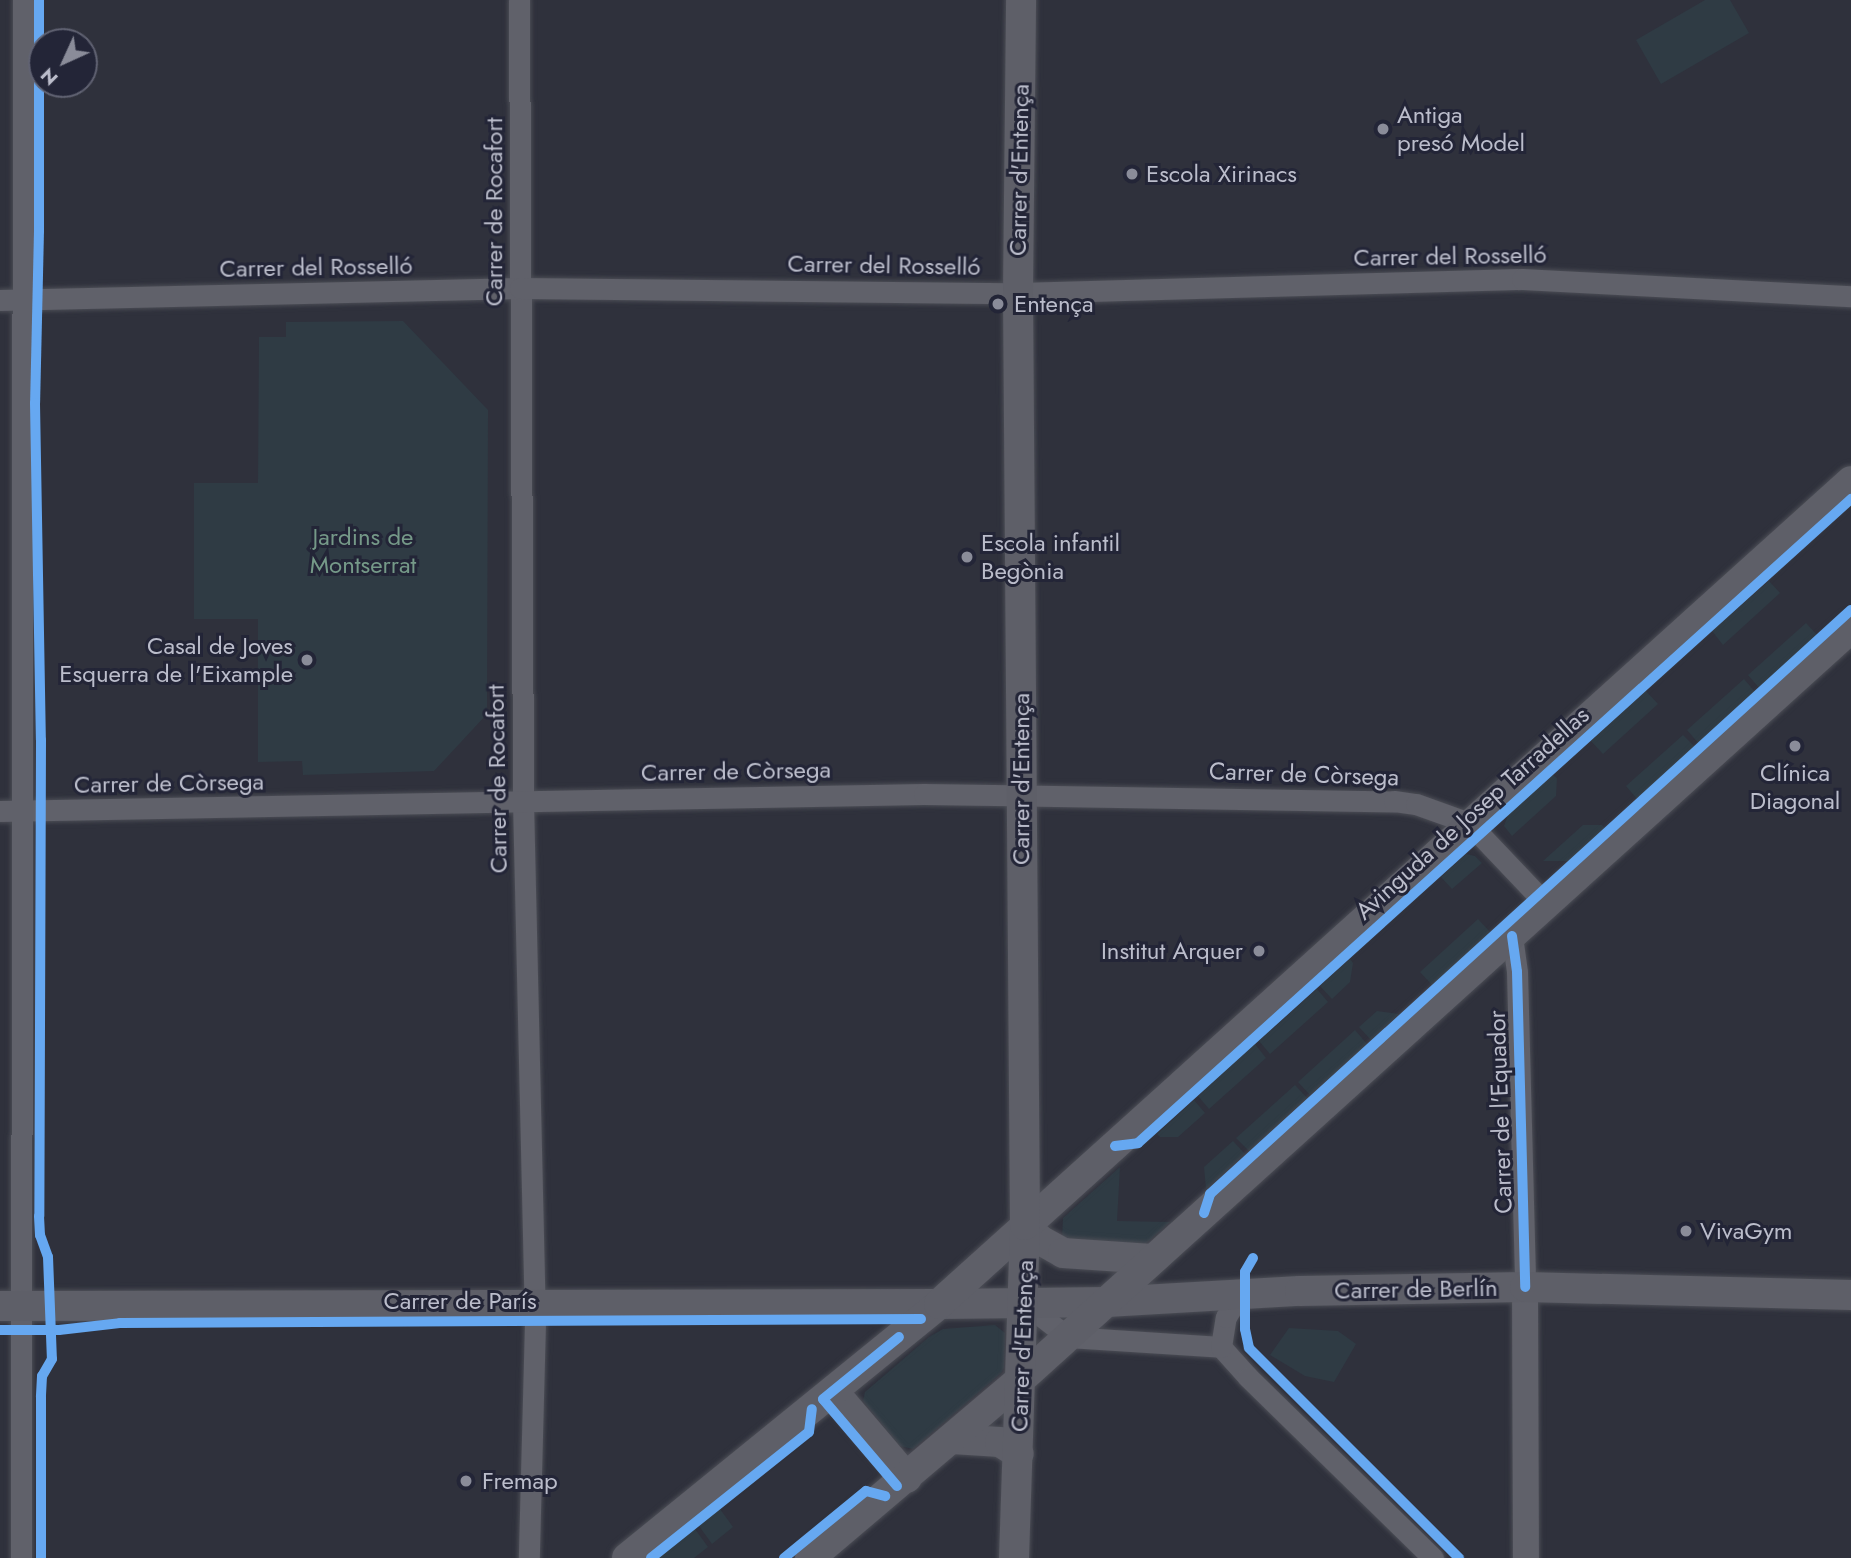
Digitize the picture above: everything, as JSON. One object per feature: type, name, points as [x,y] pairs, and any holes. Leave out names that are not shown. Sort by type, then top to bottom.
[{"type":"main road","name":"Carrer d'Entença","points":[[1014,1558],[1025,1225],[1018,293],[1021,0]]},
{"type":"main road","name":"Avinguda de Josep Tarradellas","points":[[626,1558],[939,1304],[1851,481]]},
{"type":"main road","points":[[810,1558],[1020,1380],[1851,628]]},
{"type":"main road","points":[[1025,1225],[1040,1240],[1063,1253],[1152,1259]]},
{"type":"main road","name":"Carrer de Berlín","points":[[1107,1302],[1240,1294],[1525,1287],[1851,1295]]},
{"type":"main road","points":[[939,1304],[1107,1302]]},
{"type":"main road","name":"Carrer de París","points":[[10,1306],[939,1304]]},
{"type":"main road","points":[[833,1391],[907,1478]]},
{"type":"main road","points":[[952,1439],[1000,1442],[1019,1454]]},
{"type":"street","points":[[21,1558],[10,1306],[22,812],[23,0]]},
{"type":"street","name":"Carrer de Rocafort","points":[[519,0],[523,801],[535,1305],[529,1558]]},
{"type":"street","name":"Carrer del Rosselló","points":[[0,300],[520,288],[1018,293],[1522,279],[1851,296]]},
{"type":"street","name":"Carrer de Còrsega","points":[[0,811],[1022,793],[1394,801],[1416,804],[1469,823]]},
{"type":"street","points":[[1469,823],[1546,904]]},
{"type":"street","name":"Carrer de l'Equador","points":[[1512,936],[1517,972],[1525,1287],[1526,1558]]},
{"type":"street","points":[[1221,1347],[1226,1317],[1240,1294]]},
{"type":"street","points":[[1024,1303],[1068,1337],[1221,1347],[1248,1377],[1433,1558]]},
{"type":"green space","points":[[1705,0],[1730,0],[1749,33],[1661,84],[1636,40]]},
{"type":"green space","name":"Jardins de Montserrat","points":[[403,321],[488,410],[487,714],[434,771],[303,775],[302,761],[258,762],[258,619],[194,619],[194,483],[258,483],[259,337],[286,337],[286,322]]},
{"type":"green space","points":[[1769,581],[1780,593],[1723,645],[1712,631]]},
{"type":"green space","points":[[1806,623],[1818,636],[1760,689],[1748,675]]},
{"type":"green space","points":[[1744,679],[1756,693],[1699,744],[1687,730]]},
{"type":"green space","points":[[1646,691],[1658,704],[1603,754],[1591,741]]},
{"type":"green space","points":[[1683,735],[1695,747],[1637,799],[1626,786]]},
{"type":"green space","points":[[1553,775],[1557,778],[1556,796],[1512,836],[1504,826],[1508,815]]},
{"type":"green space","points":[[1583,825],[1602,825],[1605,828],[1570,861],[1543,861]]},
{"type":"green space","points":[[1466,854],[1475,856],[1482,863],[1452,889],[1441,877]]},
{"type":"green space","points":[[1478,919],[1491,933],[1432,985],[1420,972]]},
{"type":"green space","points":[[1350,959],[1353,963],[1350,982],[1332,999],[1320,986]]},
{"type":"green space","points":[[1317,989],[1328,1002],[1270,1054],[1259,1041]]},
{"type":"green space","points":[[1377,1011],[1399,1014],[1371,1040],[1359,1027]]},
{"type":"green space","points":[[1355,1030],[1367,1044],[1310,1095],[1298,1082]]},
{"type":"green space","points":[[1255,1044],[1266,1058],[1209,1109],[1198,1096]]},
{"type":"green space","points":[[1295,1085],[1307,1098],[1249,1151],[1236,1138]]},
{"type":"green space","points":[[1194,1100],[1205,1113],[1178,1137],[1160,1137],[1157,1134]]},
{"type":"green space","points":[[1233,1141],[1245,1154],[1206,1189],[1204,1167]]},
{"type":"green space","points":[[1120,1167],[1117,1221],[1170,1222],[1142,1247],[1062,1240],[1063,1218]]},
{"type":"green space","points":[[995,1325],[1005,1333],[1004,1368],[1001,1373],[913,1449],[900,1446],[863,1401],[865,1392],[929,1337],[943,1329]]},
{"type":"green space","points":[[1289,1328],[1338,1331],[1356,1344],[1334,1382],[1305,1376],[1270,1355]]},
{"type":"green space","points":[[720,1509],[733,1527],[712,1544],[699,1526]]},
{"type":"green space","points":[[695,1529],[708,1547],[694,1558],[658,1558]]},
{"type":"cycle path","points":[[39,0],[39,231],[35,403],[41,740],[39,1216],[40,1235],[48,1257],[52,1359],[42,1376],[41,1558]]},
{"type":"cycle path","points":[[1115,1146],[1138,1143],[1851,499]]},
{"type":"cycle path","points":[[1204,1213],[1210,1194],[1851,610]]},
{"type":"cycle path","points":[[1512,936],[1517,972],[1525,1287]]},
{"type":"cycle path","points":[[1253,1258],[1245,1272],[1245,1329],[1249,1348],[1459,1558]]},
{"type":"cycle path","points":[[0,1330],[59,1330],[120,1323],[921,1319]]},
{"type":"cycle path","points":[[897,1486],[823,1399],[899,1337]]},
{"type":"cycle path","points":[[651,1558],[809,1432],[812,1409]]},
{"type":"cycle path","points":[[784,1558],[866,1491],[885,1496]]},
{"type":"place","name":"Antiga presó Model","points":[[1383,129]]},
{"type":"place","name":"Escola Xirinacs","points":[[1132,174]]},
{"type":"place","name":"Entença","points":[[998,304]]},
{"type":"place","name":"Escola infantil Begònia","points":[[967,557]]},
{"type":"place","name":"Casal de Joves Esquerra de l'Eixample","points":[[307,660]]},
{"type":"place","name":"Clínica Diagonal","points":[[1795,746]]},
{"type":"place","name":"Institut Arquer","points":[[1259,951]]},
{"type":"place","name":"VivaGym","points":[[1686,1231]]},
{"type":"place","name":"Fremap","points":[[466,1481]]}]
